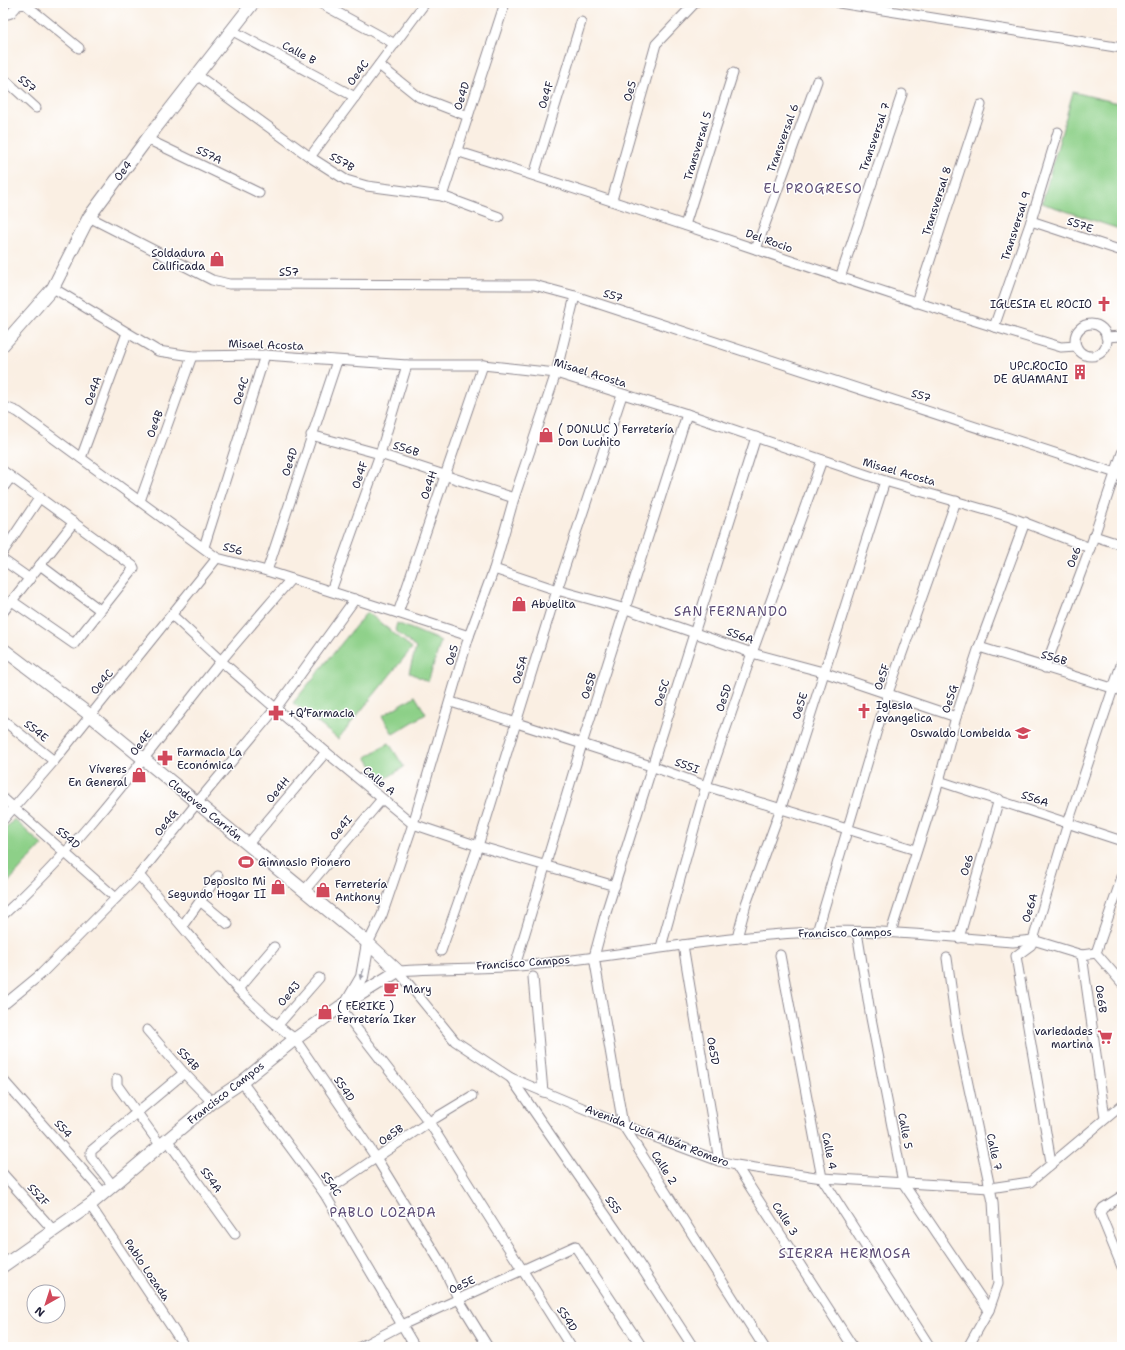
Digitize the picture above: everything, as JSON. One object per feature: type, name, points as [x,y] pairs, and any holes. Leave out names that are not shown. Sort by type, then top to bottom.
[{"type":"street","name":"Oe4","points":[[3,345],[53,288],[89,217],[147,139],[253,3]]},
{"type":"street","points":[[320,3],[395,44]]},
{"type":"street","name":"Oe4C","points":[[310,157],[424,3]]},
{"type":"street","name":"Oe4D","points":[[442,196],[505,3]]},
{"type":"street","name":"Oe5","points":[[612,200],[656,44],[695,3]]},
{"type":"street","points":[[839,3],[1122,48]]},
{"type":"street","points":[[3,12],[8,14],[11,13],[18,5],[25,4],[79,48]]},
{"type":"street","name":"Oe4F","points":[[534,175],[581,22]]},
{"type":"street","name":"Calle B","points":[[231,30],[355,97]]},
{"type":"street","points":[[379,65],[419,97],[468,116]]},
{"type":"street","name":"Transversal 5","points":[[685,225],[733,73]]},
{"type":"street","name":"S57B","points":[[197,75],[310,157],[346,180],[368,186],[442,196],[499,217]]},
{"type":"street","name":"S57","points":[[3,78],[36,108]]},
{"type":"street","name":"Transversal 6","points":[[756,249],[817,81]]},
{"type":"street","name":"Transversal 7","points":[[840,278],[902,94]]},
{"type":"street","name":"Transversal 8","points":[[916,303],[981,105]]},
{"type":"street","name":"Transversal 9","points":[[994,327],[1031,221],[1058,132]]},
{"type":"street","name":"S57A","points":[[147,139],[259,193]]},
{"type":"street","name":"Del Rocio","points":[[456,151],[612,200],[916,303],[1061,347],[1076,346]]},
{"type":"street","name":"S57","points":[[89,217],[212,280],[229,284],[534,285],[575,296],[1119,473]]},
{"type":"street","name":"S57E","points":[[1031,221],[1122,251]]},
{"type":"street","name":"Misael Acosta","points":[[53,288],[158,351],[192,356],[265,356],[407,365],[483,365],[556,373],[622,395],[687,414],[885,481],[956,500],[1025,522],[1090,548]]},
{"type":"street","name":"Oe5","points":[[368,942],[382,915],[413,824],[451,702],[469,636],[494,569],[514,498],[556,373],[575,296]]},
{"type":"street","points":[[1091,324],[1098,326],[1104,331],[1106,337],[1104,350],[1092,356],[1085,355],[1080,352],[1076,346],[1076,334],[1084,326],[1091,324]]},
{"type":"street","name":"Oe4A","points":[[81,458],[127,333]]},
{"type":"street","points":[[1106,337],[1122,336]]},
{"type":"street","name":"Oe4B","points":[[140,501],[192,356]]},
{"type":"street","name":"Oe4C","points":[[204,547],[265,356]]},
{"type":"street","name":"Oe4D","points":[[268,571],[311,436],[337,361]]},
{"type":"street","name":"Oe4F","points":[[331,592],[380,454],[407,365]]},
{"type":"street","name":"Oe4H","points":[[398,613],[483,365]]},
{"type":"street","name":"Oe5A","points":[[441,951],[478,846],[557,590],[622,395]]},
{"type":"street","name":"S56","points":[[3,406],[18,412],[217,558],[268,571],[469,636]]},
{"type":"street","name":"Oe5B","points":[[515,966],[547,865],[582,744],[687,414]]},
{"type":"street","name":"S56B","points":[[311,436],[380,454],[514,498]]},
{"type":"street","name":"Oe5C","points":[[594,957],[604,916],[615,886],[651,766],[756,437]]},
{"type":"street","name":"Oe6","points":[[1045,668],[1119,473],[1122,453]]},
{"type":"street","name":"Oe5D","points":[[662,947],[706,786],[752,653],[822,460]]},
{"type":"street","points":[[3,471],[74,522],[134,568],[72,645],[12,601]]},
{"type":"street","points":[[3,488],[10,477]]},
{"type":"street","name":"Oe5E","points":[[737,938],[746,904],[781,808],[885,481]]},
{"type":"street","points":[[3,552],[40,497]]},
{"type":"street","name":"Oe5F","points":[[817,932],[888,693],[956,500]]},
{"type":"street","points":[[3,612],[74,522]]},
{"type":"street","name":"Oe5G","points":[[891,932],[916,850],[940,781],[956,717],[979,647],[1025,522]]},
{"type":"street","points":[[1094,536],[1122,545]]},
{"type":"street","name":"Oe4C","points":[[3,820],[54,761],[217,558]]},
{"type":"street","points":[[3,560],[30,579]]},
{"type":"street","points":[[40,565],[100,610]]},
{"type":"street","name":"S56A","points":[[494,569],[557,590],[626,609],[752,653],[823,672],[956,717]]},
{"type":"street","name":"Oe4E","points":[[3,915],[66,853],[143,760],[221,661],[291,579]]},
{"type":"street","name":"Oe4G","points":[[3,1003],[6,1003],[40,975],[86,932],[116,898],[140,875],[197,803],[276,708],[355,599]]},
{"type":"street","name":"Calle A","points":[[172,615],[221,661],[326,752],[413,824],[478,846],[615,886]]},
{"type":"street","name":"S56B","points":[[979,647],[1122,691]]},
{"type":"street","name":"Clodoveo Carrión","points":[[3,649],[90,715],[143,760],[368,942]]},
{"type":"street","name":"Oe6A","points":[[1051,1162],[1016,956],[1031,945],[1033,940],[1068,823],[1122,662]]},
{"type":"street","name":"S55I","points":[[451,702],[651,766],[706,786],[916,850]]},
{"type":"street","name":"S54E","points":[[3,720],[54,761]]},
{"type":"street","name":"Oe4H","points":[[248,844],[326,752]]},
{"type":"street","name":"S56A","points":[[940,781],[999,799],[1122,841]]},
{"type":"street","name":"S54D","points":[[3,798],[116,898]]},
{"type":"street","name":"Oe4I","points":[[304,891],[382,799]]},
{"type":"street","name":"Oe6","points":[[959,938],[999,799]]},
{"type":"street","name":"S54D","points":[[140,875],[238,989],[277,1026],[295,1039],[377,1159],[442,1265],[459,1300],[488,1347]]},
{"type":"street","points":[[183,925],[218,876]]},
{"type":"street","points":[[1122,877],[1096,953],[1122,983]]},
{"type":"street","points":[[200,901],[228,924]]},
{"type":"street","name":"Francisco Campos","points":[[3,1266],[90,1205],[165,1144],[212,1102],[242,1082],[295,1039],[343,1005],[398,971],[515,966],[594,957],[682,944],[817,932],[891,932],[1014,942],[1033,940],[1082,955],[1096,953]]},
{"type":"street","name":"Calle 5","points":[[857,932],[871,1018],[903,1183],[989,1310]]},
{"type":"street","points":[[343,1005],[362,977],[368,942]]},
{"type":"street","name":"Avenida Lucía Albán Romero","points":[[368,942],[398,971],[455,1041],[511,1078],[623,1125],[719,1161],[736,1165],[822,1178],[903,1183],[990,1188],[1030,1182],[1051,1162],[1122,1105]]},
{"type":"street","name":"Oe5D","points":[[682,944],[719,1161]]},
{"type":"street","points":[[238,989],[274,947]]},
{"type":"street","name":"Calle 4","points":[[780,955],[822,1178],[930,1347]]},
{"type":"street","name":"Oe6B","points":[[1082,955],[1105,1118]]},
{"type":"street","name":"Calle 2","points":[[594,957],[623,1125],[764,1347]]},
{"type":"street","name":"Calle 7","points":[[947,958],[958,1037],[993,1202],[998,1284],[989,1310],[968,1347]]},
{"type":"street","points":[[533,977],[543,1092]]},
{"type":"street","name":"Oe4J","points":[[277,1026],[319,978]]},
{"type":"street","name":"S54D","points":[[343,1005],[430,1122],[521,1270],[571,1347]]},
{"type":"street","name":"S54B","points":[[147,1030],[184,1073],[212,1102]]},
{"type":"street","points":[[109,1190],[91,1156],[90,1151],[184,1073]]},
{"type":"street","name":"S55","points":[[511,1078],[634,1256],[693,1347]]},
{"type":"street","name":"S54A","points":[[117,1079],[117,1085],[165,1144],[234,1234]]},
{"type":"street","name":"S54","points":[[3,1080],[109,1190]]},
{"type":"street","name":"S54C","points":[[242,1082],[324,1193],[415,1347]]},
{"type":"street","name":"Oe5B","points":[[324,1193],[377,1159],[430,1122],[472,1096]]},
{"type":"street","name":"Calle 3","points":[[736,1165],[853,1347]]},
{"type":"street","name":"S52F","points":[[3,1174],[54,1231]]},
{"type":"street","points":[[1122,1196],[1103,1208],[1100,1213],[1122,1267]]},
{"type":"street","name":"Pablo Lozada","points":[[90,1205],[185,1347]]},
{"type":"street","name":"Oe5E","points":[[360,1347],[402,1325],[575,1246],[642,1347]]},
{"type":"green space","points":[[1073,92],[1122,104],[1122,219],[1119,229],[1042,203]]},
{"type":"green space","points":[[367,612],[412,648],[338,739],[293,703]]},
{"type":"green space","points":[[397,623],[441,641],[428,682],[409,672],[416,648],[395,630]]},
{"type":"green space","points":[[415,696],[426,714],[393,734],[382,716]]},
{"type":"green space","points":[[389,743],[404,767],[382,781],[366,757]]},
{"type":"green space","points":[[14,819],[42,845],[3,888],[3,832]]},
{"type":"place","name":"Soldadura Calificada","points":[[217,259]]},
{"type":"place","name":"IGLESIA EL ROCIO","points":[[1104,304]]},
{"type":"place","name":"UPC.ROCIO DE GUAMANI","points":[[1080,372]]},
{"type":"place","name":"( DONLUC ) Ferretería Don Luchito","points":[[546,435]]},
{"type":"place","name":"Abuelita","points":[[519,604]]},
{"type":"place","name":"Iglesia evangelica","points":[[864,711]]},
{"type":"place","name":"+Q’Farmacia","points":[[276,713]]},
{"type":"place","name":"Oswaldo Lombeida","points":[[1023,733]]},
{"type":"place","name":"Farmacia La Económica","points":[[165,758]]},
{"type":"place","name":"Víveres En General","points":[[139,775]]},
{"type":"place","name":"Gimnasio Pionero","points":[[246,862]]},
{"type":"place","name":"Deposito Mi Segundo Hogar II","points":[[278,887]]},
{"type":"place","name":"Ferretería Anthony","points":[[323,890]]},
{"type":"place","name":"Mary","points":[[391,989]]},
{"type":"place","name":"( FERIKE ) Ferretería Iker","points":[[325,1012]]},
{"type":"place","name":"variedades martina","points":[[1105,1037]]},
{"type":"district","name":"EL PROGRESO","points":[[813,188]]},
{"type":"district","name":"SAN FERNANDO","points":[[731,611]]},
{"type":"district","name":"PABLO LOZADA","points":[[383,1212]]},
{"type":"district","name":"SIERRA HERMOSA","points":[[845,1253]]}]
